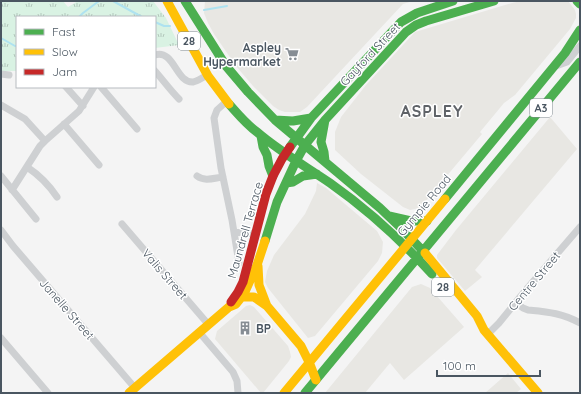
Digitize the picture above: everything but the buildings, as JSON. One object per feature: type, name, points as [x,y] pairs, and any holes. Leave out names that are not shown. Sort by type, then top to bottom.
[{"type":"main road","name":"28","points":[[167,1],[208,75],[226,101],[247,124],[285,154],[317,174],[409,243],[420,254],[436,278],[475,324],[486,332],[538,393]]},
{"type":"main road","name":"28","points":[[185,1],[205,34],[231,72],[250,96],[275,120],[389,216],[409,243]]},
{"type":"main road","name":"Gayford Street","points":[[296,138],[311,118],[401,22],[417,13],[453,1]]},
{"type":"main road","name":"Gayford Street","points":[[305,145],[325,120],[410,28],[426,21],[494,1]]},
{"type":"main road","name":"Gympie Road","points":[[284,393],[565,53],[580,30]]},
{"type":"main road","name":"A3","points":[[305,393],[580,62]]},
{"type":"main road","points":[[275,120],[293,121],[311,118]]},
{"type":"main road","points":[[325,120],[321,142],[325,161]]},
{"type":"main road","points":[[261,136],[263,147],[273,176]]},
{"type":"main road","name":"Maundrell Terrace","points":[[229,307],[242,286],[263,202],[273,176],[296,138]]},
{"type":"main road","name":"Maundrell Terrace","points":[[132,390],[208,324],[242,297],[257,265],[277,202],[305,145]]},
{"type":"main road","points":[[286,184],[303,176],[317,174]]},
{"type":"main road","points":[[389,216],[411,221],[427,221]]},
{"type":"main road","points":[[257,265],[259,272],[259,285],[267,306]]},
{"type":"main road","points":[[242,297],[254,297],[267,306],[301,346],[316,380]]},
{"type":"street","points":[[554,66],[567,62],[580,46]]},
{"type":"street","points":[[156,55],[163,55],[168,58],[183,78],[189,81],[194,82],[208,75]]},
{"type":"street","points":[[156,72],[166,83],[168,88],[179,99]]},
{"type":"street","points":[[1,74],[9,75]]},
{"type":"street","points":[[67,88],[82,106]]},
{"type":"street","points":[[12,190],[40,146],[45,140],[79,112],[93,88]]},
{"type":"street","points":[[102,88],[136,129]]},
{"type":"street","points":[[226,101],[217,110],[214,116],[238,263]]},
{"type":"street","points":[[1,105],[26,119],[45,140]]},
{"type":"street","points":[[64,124],[99,165]]},
{"type":"street","points":[[27,167],[50,187],[57,198]]},
{"type":"street","points":[[1,176],[36,219]]},
{"type":"street","points":[[197,176],[205,180],[223,177]]},
{"type":"street","name":"Valis Street","points":[[122,224],[208,324]]},
{"type":"street","name":"Centre Street","points":[[486,332],[499,323],[580,227]]},
{"type":"street","name":"Janelle Street","points":[[1,230],[132,390]]},
{"type":"street","points":[[234,232],[255,234]]},
{"type":"street","points":[[516,303],[528,310],[559,314],[580,323]]},
{"type":"street","points":[[199,332],[233,372],[237,381],[238,393]]},
{"type":"street","points":[[1,338],[48,393]]},
{"type":"shaded area","name":"Aspley Hypermarket","points":[[205,1],[413,1],[403,4],[307,107],[300,112],[285,112],[273,106],[236,66],[208,23],[204,13]]},
{"type":"shaded area","points":[[521,1],[568,1],[575,10],[576,18],[570,29],[515,95],[504,103],[480,132],[482,134],[419,208],[410,210],[403,207],[361,174],[335,150],[335,132],[341,117],[366,85],[415,32]]},
{"type":"shaded area","points":[[550,117],[577,149],[475,270],[482,277],[465,291],[437,258],[437,255]]},
{"type":"shaded area","points":[[317,183],[326,188],[377,231],[383,242],[382,253],[378,261],[315,336],[308,338],[268,288],[265,282],[267,271],[274,255],[305,214],[316,191]]},
{"type":"shaded area","points":[[421,284],[430,288],[464,327],[404,380],[390,363],[365,393],[325,393],[412,287]]},
{"type":"shaded area","points":[[250,305],[254,307],[288,346],[291,357],[263,393],[261,393],[215,339],[217,331],[246,306]]},
{"type":"shaded area","points":[[508,373],[521,389],[516,393],[485,393]]},
{"type":"green space","points":[[1,1],[63,1],[68,7],[78,1],[153,1],[166,18],[179,45],[156,48],[156,16],[16,16],[16,71],[1,71]]},
{"type":"waterway","points":[[80,16],[99,1]]},
{"type":"waterway","points":[[113,1],[140,16]]},
{"type":"waterway","points":[[204,10],[227,6]]},
{"type":"waterway","points":[[156,22],[164,26],[170,26]]},
{"type":"waterway","points":[[1,38],[16,46]]},
{"type":"traffic: fast","points":[[185,1],[226,66],[248,92],[275,120],[380,208],[425,253]]},
{"type":"traffic: fast","points":[[290,147],[311,118],[401,22],[417,13],[453,1]]},
{"type":"traffic: fast","points":[[265,241],[277,202],[305,145],[325,120],[406,32],[416,25],[426,21],[494,1]]},
{"type":"traffic: fast","points":[[577,1],[580,4]]},
{"type":"traffic: fast","points":[[445,199],[565,53],[580,30]]},
{"type":"traffic: fast","points":[[305,393],[580,62]]},
{"type":"traffic: fast","points":[[229,104],[265,139],[330,183],[370,214],[396,237],[432,274]]},
{"type":"traffic: fast","points":[[275,120],[293,121],[311,118]]},
{"type":"traffic: fast","points":[[325,120],[321,142],[325,161]]},
{"type":"traffic: fast","points":[[261,136],[263,147],[273,176]]},
{"type":"traffic: fast","points":[[286,183],[293,182],[303,176],[317,174]]},
{"type":"traffic: fast","points":[[389,216],[411,221],[427,221]]},
{"type":"traffic: slow","points":[[167,1],[208,76],[229,104]]},
{"type":"traffic: slow","points":[[284,393],[445,199]]},
{"type":"traffic: slow","points":[[129,393],[229,307],[236,304],[244,294],[257,265],[265,241]]},
{"type":"traffic: slow","points":[[425,253],[477,316],[484,330],[538,393]]},
{"type":"traffic: slow","points":[[258,266],[259,285],[267,306]]},
{"type":"traffic: slow","points":[[242,297],[254,297],[267,306],[301,346],[316,380]]},
{"type":"traffic: jam","points":[[231,302],[243,282],[266,194],[273,176],[290,147]]},
{"type":"place","name":"Aspley Hypermarket","points":[[292,54]]},
{"type":"place","name":"BP","points":[[245,328]]},
{"type":"district","name":"ASPLEY","points":[[432,111]]}]
